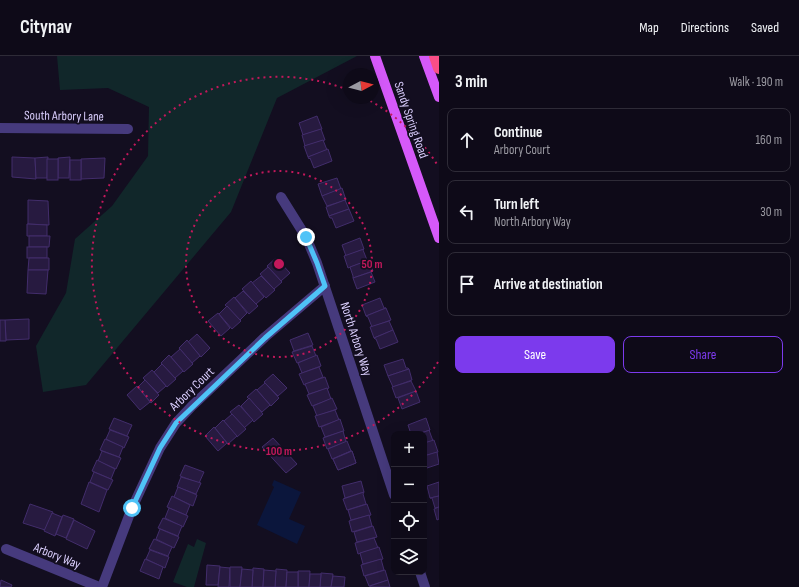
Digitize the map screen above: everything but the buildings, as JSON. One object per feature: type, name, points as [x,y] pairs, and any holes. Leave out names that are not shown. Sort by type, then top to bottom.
[{"type":"highway","points":[[435,56],[439,68]]},
{"type":"main road","name":"Sandy Spring Road","points":[[375,56],[439,238]]},
{"type":"main road","points":[[424,56],[439,97]]},
{"type":"street","name":"South Arbory Lane","points":[[0,128],[128,129]]},
{"type":"street","name":"North Arbory Way","points":[[281,197],[306,237],[317,263],[391,486]]},
{"type":"street","name":"Arbory Court","points":[[102,587],[132,508],[160,448],[176,423],[265,338],[325,286]]},
{"type":"street","name":"Arbory Way","points":[[6,549],[99,587]]},
{"type":"street","points":[[421,575],[424,587]]},
{"type":"green space","points":[[57,56],[357,56],[277,98],[231,212],[86,385],[43,392],[36,346],[66,293],[75,239],[112,206],[148,156],[149,107],[108,88],[60,90]]},
{"type":"green space","points":[[197,539],[206,543],[194,587],[187,587],[173,582],[188,544],[194,547]]},
{"type":"water","points":[[274,480],[301,492],[289,519],[305,526],[297,544],[257,525],[274,487],[272,485]]},
{"type":"route","points":[[132,508],[160,448],[176,423],[192,406],[265,338],[325,286],[306,237]]}]
